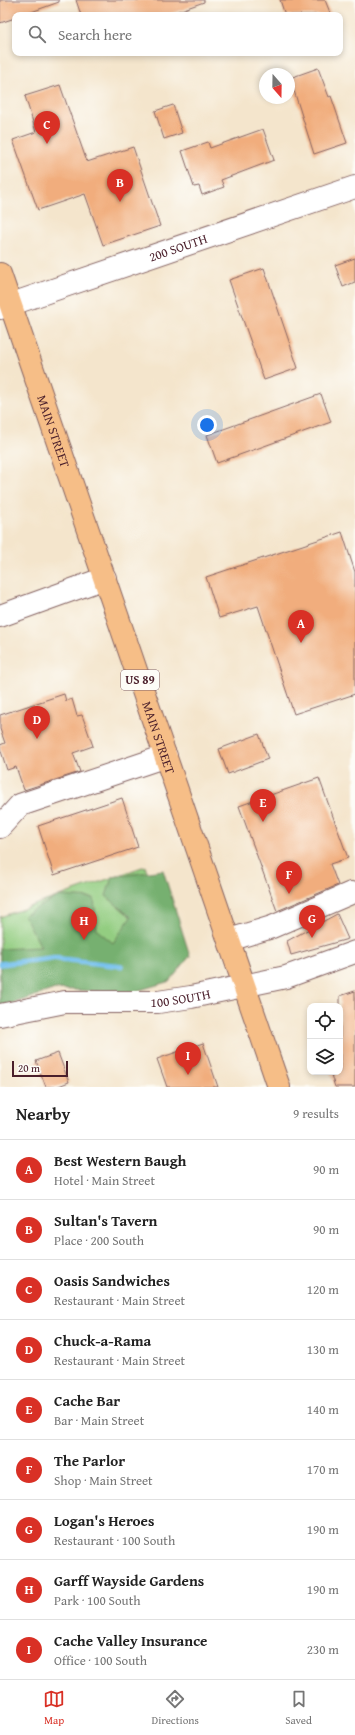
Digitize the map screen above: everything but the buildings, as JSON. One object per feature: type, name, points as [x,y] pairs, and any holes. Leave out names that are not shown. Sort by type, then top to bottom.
[{"type":"highway","name":"MAIN STREET","points":[[0,274],[5,306],[105,578],[279,1087]]},
{"type":"street","name":"200 SOUTH","points":[[5,306],[355,187]]},
{"type":"street","points":[[0,616],[105,578]]},
{"type":"street","points":[[0,827],[20,805],[166,756]]},
{"type":"street","points":[[229,940],[272,927],[351,892]]},
{"type":"street","name":"100 SOUTH","points":[[0,1015],[65,1002],[158,1002],[245,987],[286,977],[355,952]]},
{"type":"green space","points":[[145,866],[176,962],[0,997],[0,917]]},
{"type":"green space","points":[[163,870],[190,956],[170,981],[130,993],[55,989],[0,1008],[0,949],[41,947],[24,915],[59,896],[94,898],[97,930],[113,943],[131,917],[106,896],[112,877]]},
{"type":"waterway","points":[[0,964],[52,958],[121,966]]},
{"type":"place","name":"Oasis Sandwiches","points":[[47,144]]},
{"type":"place","name":"Sultan's Tavern","points":[[120,202]]},
{"type":"place","name":"Best Western Baugh","points":[[301,643]]},
{"type":"place","name":"Chuck-a-Rama","points":[[37,739]]},
{"type":"place","name":"Cache Bar","points":[[263,822]]},
{"type":"place","name":"The Parlor","points":[[289,894]]},
{"type":"place","name":"Logan's Heroes","points":[[312,938]]},
{"type":"place","name":"Garff Wayside Gardens","points":[[84,940]]},
{"type":"place","name":"Cache Valley Insurance","points":[[188,1075]]}]
